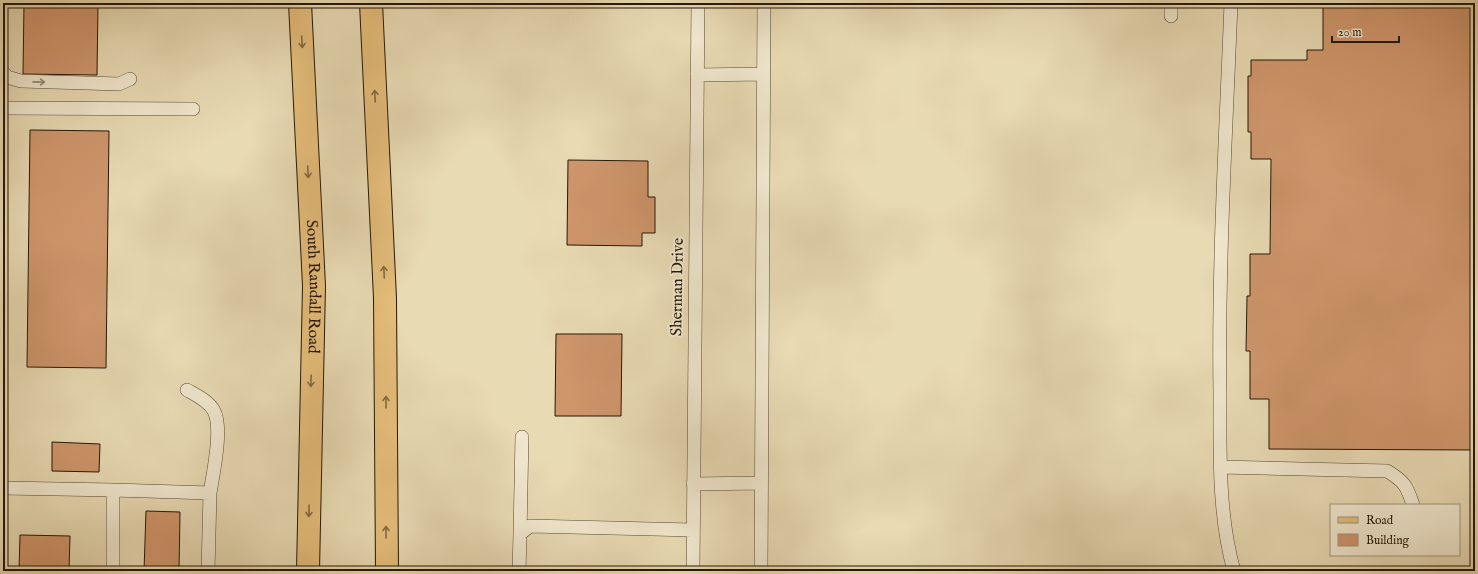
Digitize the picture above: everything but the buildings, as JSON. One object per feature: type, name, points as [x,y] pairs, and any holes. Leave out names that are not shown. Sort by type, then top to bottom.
[{"type":"main road","name":"South Randall Road","points":[[300,3],[314,286],[308,571]]},
{"type":"main road","points":[[371,3],[385,298],[387,571]]},
{"type":"lane","name":"Sherman Drive","points":[[692,571],[698,3]]},
{"type":"lane","points":[[761,571],[764,3]]},
{"type":"lane","points":[[1171,3],[1171,16]]},
{"type":"lane","points":[[1231,3],[1218,310],[1221,467],[1227,546],[1234,571]]},
{"type":"lane","points":[[3,72],[7,77],[21,81],[119,84],[130,79]]},
{"type":"lane","points":[[697,75],[764,74]]},
{"type":"lane","points":[[3,108],[194,109]]},
{"type":"lane","points":[[187,390],[201,398],[214,410],[217,423],[215,464],[210,493],[208,571]]},
{"type":"lane","points":[[519,571],[522,437]]},
{"type":"lane","points":[[1221,467],[1387,471],[1401,479],[1409,492],[1413,504]]},
{"type":"lane","points":[[693,484],[761,483]]},
{"type":"lane","points":[[3,488],[210,493]]},
{"type":"lane","points":[[113,490],[113,571]]},
{"type":"lane","points":[[520,534],[530,526],[693,530]]}]
